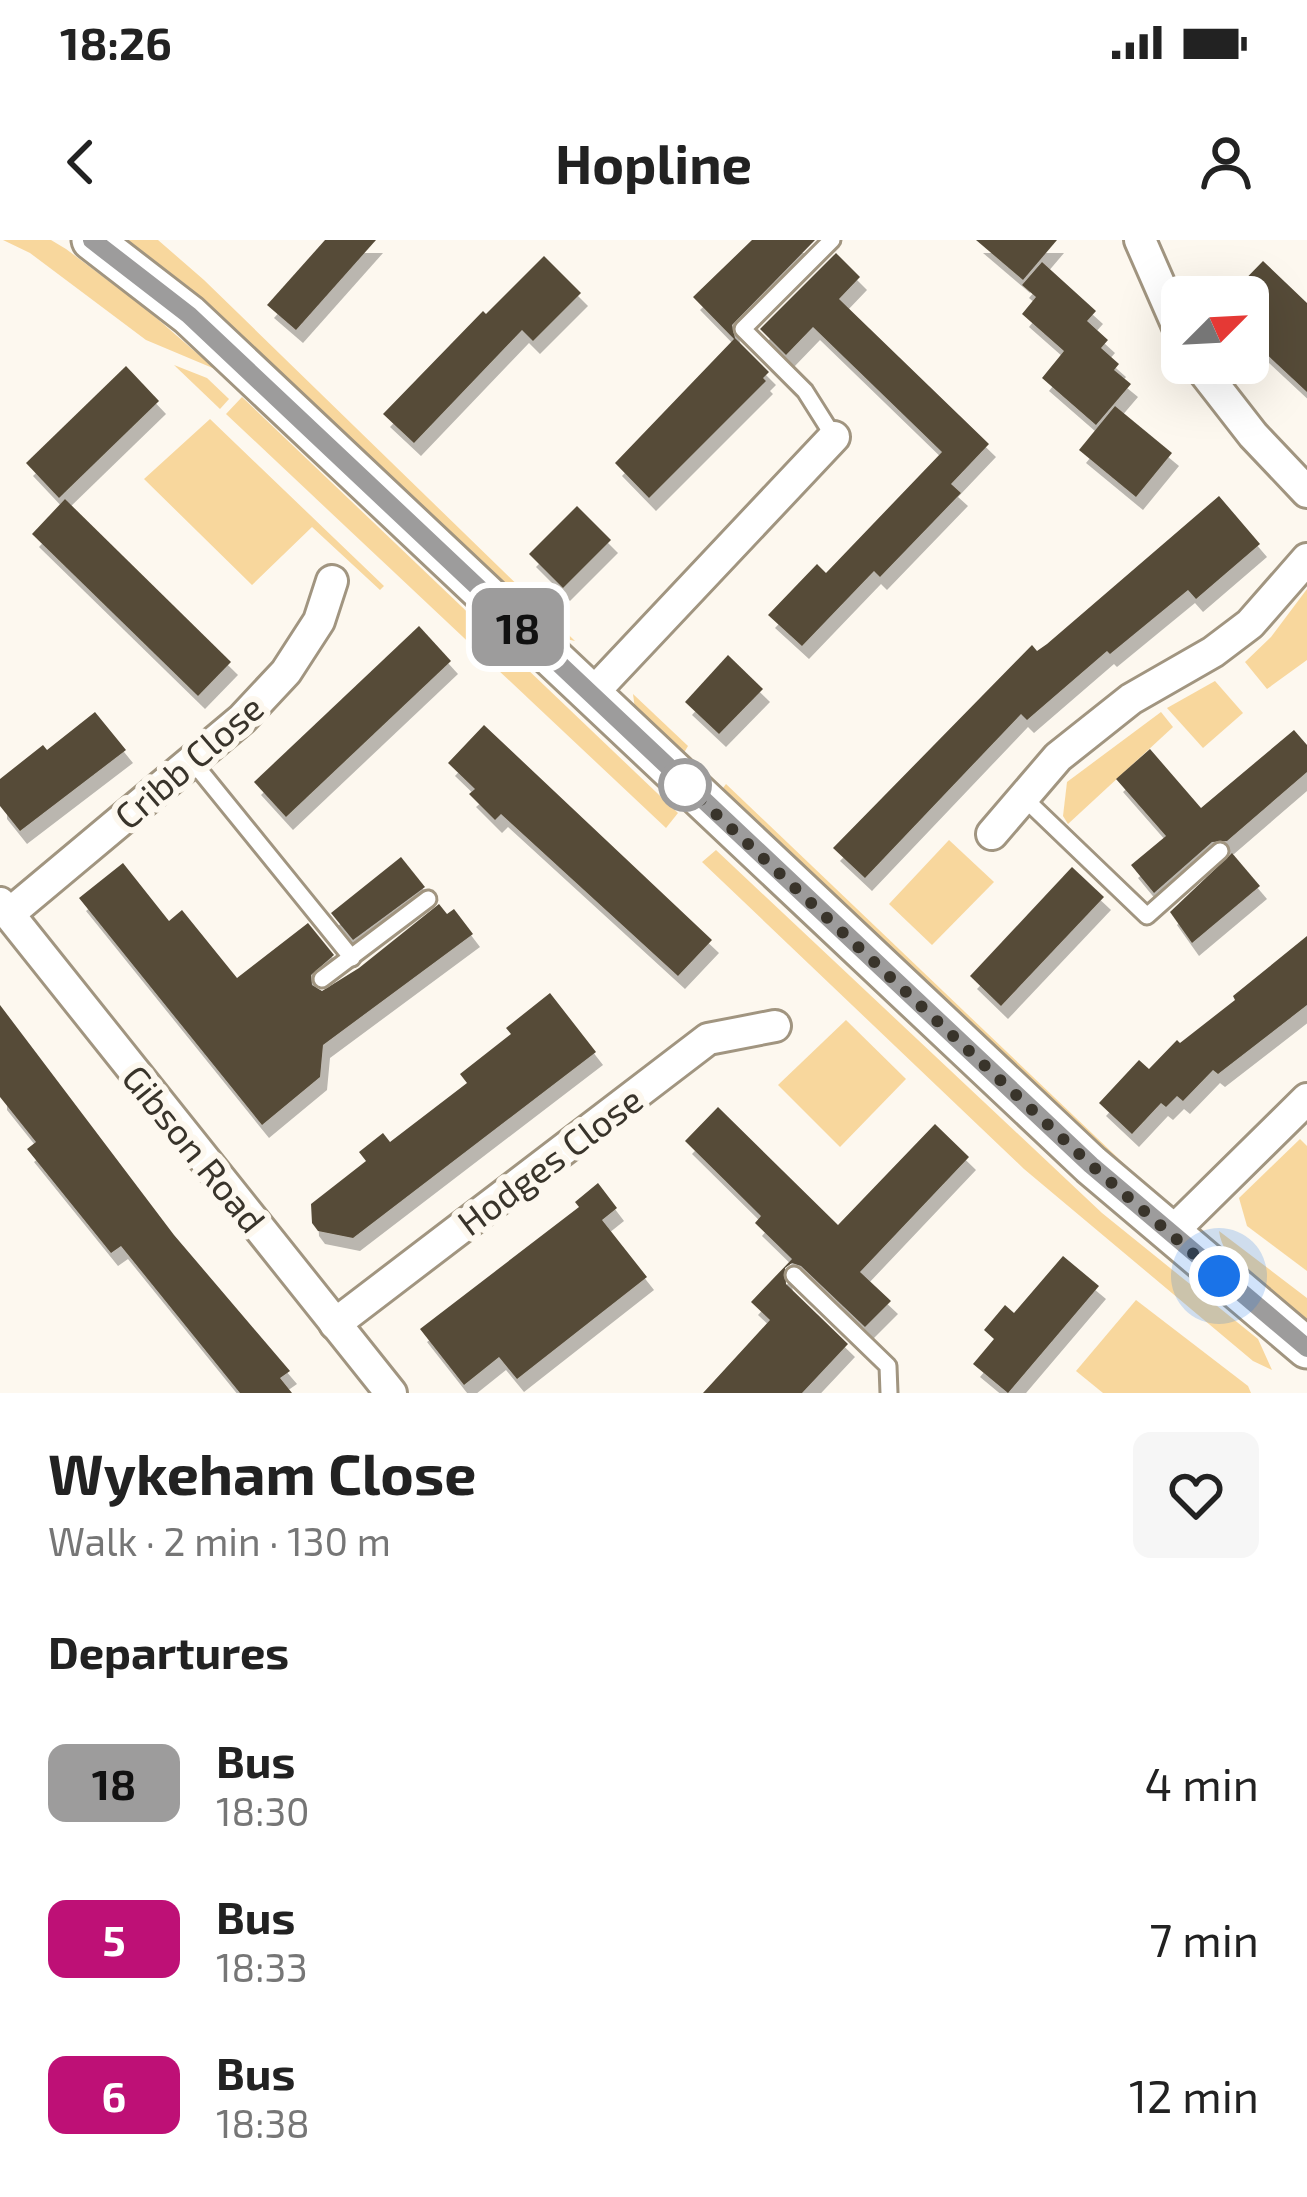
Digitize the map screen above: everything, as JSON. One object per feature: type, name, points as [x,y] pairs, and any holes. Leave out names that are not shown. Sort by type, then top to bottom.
[{"type":"street","points":[[92,240],[189,315],[590,696],[1169,1234],[1307,1348]]},
{"type":"street","points":[[1140,240],[1161,288]]},
{"type":"street","points":[[1213,384],[1252,435],[1307,493]]},
{"type":"street","points":[[590,696],[834,437]]},
{"type":"street","points":[[992,834],[1058,757],[1131,699],[1213,652],[1250,624],[1307,559]]},
{"type":"street","name":"Cribb Close","points":[[4,909],[242,719],[286,672],[319,621],[332,581]]},
{"type":"street","name":"Gibson Road","points":[[4,909],[391,1393]]},
{"type":"street","name":"Hodges Close","points":[[335,1324],[708,1039],[775,1026]]},
{"type":"street","points":[[1169,1234],[1307,1099]]},
{"type":"lane","points":[[832,240],[743,329],[805,392],[834,437]]},
{"type":"lane","points":[[193,762],[352,958]]},
{"type":"lane","points":[[1024,798],[1147,916],[1220,851]]},
{"type":"lane","points":[[322,980],[428,899]]},
{"type":"lane","points":[[794,1275],[888,1366],[889,1393]]},
{"type":"shaded area","points":[[3,240],[51,240],[66,249],[145,308],[215,369],[146,340],[30,253]]},
{"type":"shaded area","points":[[127,240],[158,240],[204,280],[575,641],[553,636],[189,287]]},
{"type":"shaded area","points":[[174,365],[207,378],[229,399],[220,409]]},
{"type":"shaded area","points":[[242,397],[678,813],[666,828],[226,414]]},
{"type":"shaded area","points":[[210,419],[384,586],[380,590],[312,527],[252,585],[144,479]]},
{"type":"shaded area","points":[[1307,589],[1307,660],[1267,689],[1245,662],[1271,637]]},
{"type":"shaded area","points":[[1215,681],[1243,713],[1203,748],[1167,708]]},
{"type":"shaded area","points":[[633,694],[688,746],[682,756],[635,709]]},
{"type":"shaded area","points":[[1161,712],[1173,727],[1068,824],[1063,816],[1067,782]]},
{"type":"shaded area","points":[[726,784],[1140,1179],[1128,1177],[720,792]]},
{"type":"shaded area","points":[[949,840],[994,882],[932,945],[889,904]]},
{"type":"shaded area","points":[[716,850],[1102,1213],[1258,1339],[1272,1370],[1253,1361],[1024,1169],[702,862]]},
{"type":"shaded area","points":[[846,1020],[906,1079],[840,1147],[778,1085]]},
{"type":"shaded area","points":[[1300,1139],[1307,1146],[1307,1271],[1247,1226],[1239,1198]]},
{"type":"shaded area","points":[[1219,1231],[1307,1298],[1307,1320],[1241,1270]]},
{"type":"shaded area","points":[[1136,1300],[1251,1393],[1103,1393],[1076,1371]]},
{"type":"building","points":[[325,240],[376,240],[296,330],[267,305]]},
{"type":"building","points":[[752,240],[815,240],[732,325],[735,338],[769,372],[763,378],[766,381],[649,498],[615,463],[734,339],[693,297]]},
{"type":"building","points":[[976,240],[1057,240],[1023,280]]},
{"type":"building","points":[[836,253],[860,277],[839,299],[989,444],[951,484],[961,493],[880,577],[874,571],[802,646],[768,615],[817,564],[826,573],[942,452],[813,327],[786,355],[760,329]]},
{"type":"building","points":[[544,256],[581,293],[533,341],[522,330],[414,443],[383,414]]},
{"type":"building","points":[[1263,261],[1307,303],[1307,392],[1269,357],[1269,276],[1248,276]]},
{"type":"building","points":[[1042,262],[1096,311],[1087,321],[1108,340],[1101,348],[1119,364],[1114,370],[1131,384],[1096,425],[1042,378],[1064,351],[1022,314],[1036,297],[1022,285]]},
{"type":"building","points":[[126,366],[159,401],[59,498],[26,463]]},
{"type":"building","points":[[1115,406],[1172,453],[1136,497],[1079,450]]},
{"type":"building","points":[[1219,496],[1260,544],[1196,599],[1188,590],[1110,654],[1107,651],[1027,720],[1021,714],[865,878],[833,848],[1032,645],[1037,651],[1047,644]]},
{"type":"building","points":[[65,499],[231,662],[198,696],[32,534]]},
{"type":"building","points":[[577,506],[611,540],[563,588],[529,554]]},
{"type":"building","points":[[419,626],[451,661],[286,817],[254,782]]},
{"type":"building","points":[[728,655],[763,689],[719,734],[685,702]]},
{"type":"building","points":[[95,712],[126,750],[20,831],[0,806],[0,779]]},
{"type":"building","points":[[484,725],[712,940],[678,976],[501,814],[495,820],[469,794],[475,789],[448,763]]},
{"type":"building","points":[[1294,730],[1307,745],[1307,772],[1227,841],[1212,842],[1154,893],[1131,865],[1166,836],[1116,779],[1150,749],[1201,808]]},
{"type":"building","points":[[1232,853],[1260,886],[1192,943],[1170,912]]},
{"type":"building","points":[[401,857],[425,887],[353,940],[331,913]]},
{"type":"building","points":[[123,863],[169,921],[182,910],[237,978],[308,923],[334,955],[311,975],[312,985],[322,991],[359,968],[439,904],[447,914],[454,909],[473,934],[323,1045],[320,1077],[262,1125],[79,898]]},
{"type":"building","points":[[1072,867],[1104,897],[1001,1006],[970,976]]},
{"type":"building","points":[[1307,936],[1307,1005],[1218,1074],[1213,1070],[1183,1101],[1177,1096],[1166,1107],[1161,1103],[1132,1134],[1099,1103],[1139,1060],[1149,1069],[1177,1040],[1180,1043],[1235,1000],[1233,996]]},
{"type":"building","points":[[550,993],[596,1052],[353,1238],[318,1231],[312,1223],[311,1204],[366,1161],[359,1152],[383,1133],[390,1142],[467,1083],[460,1074],[511,1034],[506,1028]]},
{"type":"building","points":[[0,1005],[174,1235],[290,1371],[280,1378],[292,1393],[240,1393],[121,1246],[111,1253],[27,1149],[36,1142],[0,1097]]},
{"type":"building","points":[[718,1107],[838,1225],[935,1124],[969,1157],[860,1272],[891,1301],[865,1327],[801,1266],[792,1263],[785,1268],[786,1284],[848,1344],[802,1393],[703,1393],[770,1320],[751,1302],[792,1259],[755,1223],[761,1216],[685,1141]]},
{"type":"building","points":[[598,1183],[617,1208],[602,1220],[647,1277],[517,1379],[499,1357],[464,1385],[420,1329],[579,1207],[575,1202]]},
{"type":"building","points":[[1063,1256],[1099,1286],[1008,1393],[973,1364],[994,1339],[984,1330],[1005,1305],[1014,1313]]},
{"type":"bus line","name":"18","points":[[92,240],[189,315],[1091,1165],[1307,1348]]},
{"type":"route","points":[[685,785],[1091,1165],[1219,1276]]}]
